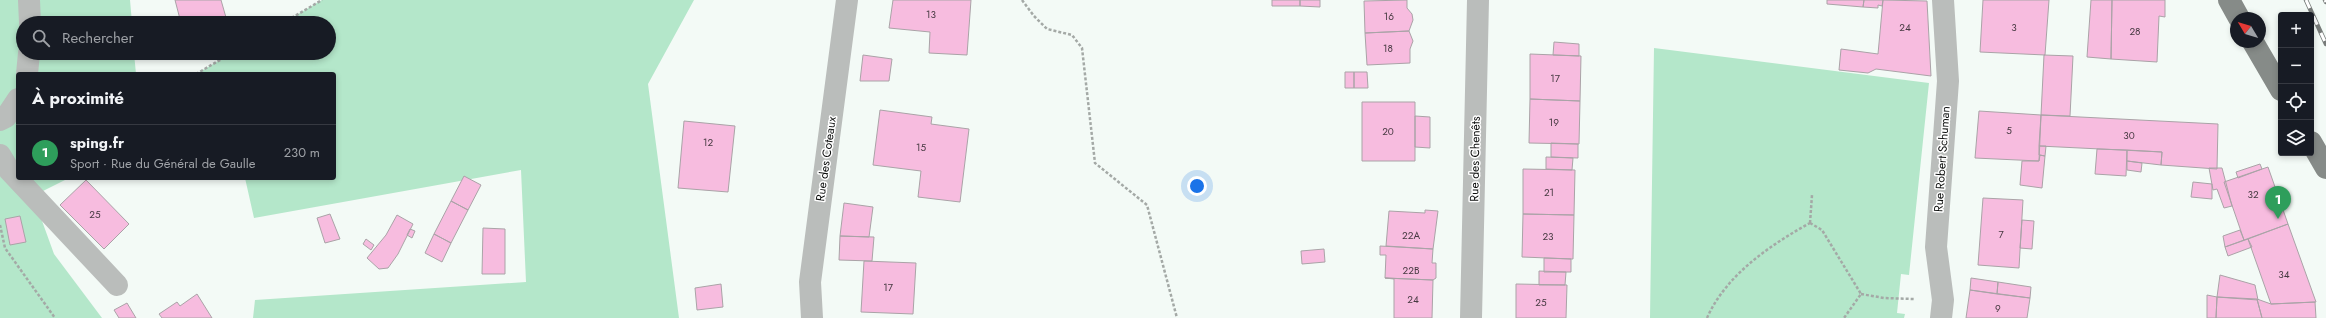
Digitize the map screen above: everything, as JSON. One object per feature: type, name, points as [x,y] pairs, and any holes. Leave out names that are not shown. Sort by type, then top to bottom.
[{"type":"main road","points":[[2229,0],[2236,12]]},
{"type":"main road","points":[[2256,48],[2278,85]]},
{"type":"main road","points":[[2314,147],[2326,168]]},
{"type":"street","points":[[29,0],[30,16]]},
{"type":"street","name":"Rue des Coteaux","points":[[812,318],[810,282],[847,0]]},
{"type":"street","name":"Rue des Chenêts","points":[[1472,318],[1478,0]]},
{"type":"street","name":"Rue Robert Schuman","points":[[1942,309],[1936,247],[1948,81],[1943,0]]},
{"type":"street","points":[[27,72],[28,60]]},
{"type":"street","points":[[0,120],[6,117],[16,102]]},
{"type":"street","points":[[0,155],[9,170],[16,177]]},
{"type":"street","points":[[18,180],[117,285]]},
{"type":"path","points":[[295,16],[322,0]]},
{"type":"path","points":[[1022,0],[1034,16],[1047,29],[1072,35],[1082,48],[1095,163],[1147,205],[1177,318]]},
{"type":"path","points":[[199,72],[220,60]]},
{"type":"path","points":[[1810,223],[1812,195]]},
{"type":"path","points":[[1810,223],[1822,230],[1860,294],[1942,309]]},
{"type":"path","points":[[1707,318],[1715,300],[1734,279],[1784,237],[1810,223]]},
{"type":"path","points":[[0,225],[6,248],[55,318]]},
{"type":"path","points":[[1844,318],[1860,294]]},
{"type":"green space","points":[[0,0],[130,0],[131,16],[16,16],[16,60],[135,60],[136,72],[16,72],[16,180],[65,180],[33,196],[54,254],[102,318],[0,318]]},
{"type":"green space","points":[[322,0],[694,0],[648,84],[679,318],[253,318],[255,300],[526,282],[521,170],[254,218],[245,180],[336,180],[336,72],[199,72],[220,60],[336,60],[336,16],[295,16]]},
{"type":"green space","points":[[1654,48],[1929,83],[1909,275],[1901,274],[1897,313],[1905,314],[1904,318],[1650,318]]},
{"type":"building","points":[[175,0],[221,0],[226,16],[179,16]]},
{"type":"building","points":[[893,0],[971,0],[967,55],[929,53],[930,32],[889,28]]},
{"type":"building","points":[[1272,0],[1300,0],[1300,6],[1272,6]]},
{"type":"building","points":[[1300,0],[1320,0],[1320,7],[1300,6]]},
{"type":"building","points":[[1407,0],[1407,8],[1412,14],[1413,20],[1409,31],[1365,33],[1364,1]]},
{"type":"building","points":[[1827,0],[1864,0],[1863,7],[1827,4]]},
{"type":"building","points":[[1864,0],[1883,0],[1882,6],[1878,5],[1878,8],[1863,7]]},
{"type":"building","points":[[1883,0],[1927,1],[1931,76],[1876,69],[1868,73],[1839,70],[1841,49],[1878,54]]},
{"type":"building","points":[[1983,0],[2049,0],[2045,55],[1980,52]]},
{"type":"building","points":[[2091,0],[2112,0],[2111,59],[2087,57]]},
{"type":"building","points":[[2112,0],[2165,0],[2165,17],[2159,16],[2157,62],[2111,59]]},
{"type":"building","points":[[1409,31],[1413,41],[1410,49],[1410,63],[1367,65],[1365,33]]},
{"type":"building","points":[[1554,42],[1579,44],[1579,56],[1553,55]]},
{"type":"building","points":[[1530,54],[1581,56],[1580,101],[1530,99]]},
{"type":"building","points":[[863,55],[892,59],[889,81],[860,81]]},
{"type":"building","points":[[2044,55],[2073,56],[2070,116],[2041,115]]},
{"type":"building","points":[[1345,72],[1354,72],[1354,88],[1345,88]]},
{"type":"building","points":[[1354,72],[1367,72],[1368,88],[1354,88]]},
{"type":"building","points":[[1530,99],[1580,101],[1579,144],[1529,143]]},
{"type":"building","points":[[1362,102],[1415,102],[1415,161],[1362,161]]},
{"type":"building","points":[[880,110],[932,117],[931,124],[969,129],[960,202],[918,197],[921,171],[873,165]]},
{"type":"building","points":[[1979,111],[2041,115],[2039,161],[1975,158]]},
{"type":"building","points":[[2041,115],[2218,124],[2217,169],[2161,165],[2162,152],[2039,146]]},
{"type":"building","points":[[1415,116],[1430,117],[1430,148],[1415,147]]},
{"type":"building","points":[[684,121],[735,126],[728,192],[678,188]]},
{"type":"building","points":[[1551,143],[1578,144],[1578,158],[1551,157]]},
{"type":"building","points":[[2039,146],[2046,146],[2045,156],[2039,155]]},
{"type":"building","points":[[2097,149],[2127,150],[2126,176],[2095,174]]},
{"type":"building","points":[[2127,150],[2162,152],[2161,165],[2127,161]]},
{"type":"building","points":[[2040,155],[2045,156],[2042,188],[2020,185],[2022,161],[2039,161]]},
{"type":"building","points":[[1546,157],[1573,158],[1572,170],[1546,169]]},
{"type":"building","points":[[2127,161],[2142,163],[2141,172],[2127,170]]},
{"type":"building","points":[[2260,164],[2262,169],[2238,178],[2236,172]]},
{"type":"building","points":[[2268,167],[2288,224],[2244,240],[2224,182]]},
{"type":"building","points":[[2209,168],[2222,168],[2232,206],[2224,208],[2217,189],[2213,190]]},
{"type":"building","points":[[1523,169],[1575,170],[1574,215],[1523,214]]},
{"type":"building","points":[[464,176],[481,185],[468,210],[451,201]]},
{"type":"building","points":[[86,180],[129,224],[104,249],[60,205]]},
{"type":"building","points":[[2193,182],[2212,184],[2212,199],[2191,197]]},
{"type":"building","points":[[1983,198],[2023,200],[2019,268],[1978,265]]},
{"type":"building","points":[[451,201],[468,210],[451,243],[434,234]]},
{"type":"building","points":[[844,203],[873,207],[869,237],[840,236]]},
{"type":"building","points":[[1425,210],[1438,211],[1433,249],[1386,246],[1389,211],[1425,213]]},
{"type":"building","points":[[330,214],[340,239],[325,243],[317,218]]},
{"type":"building","points":[[1523,214],[1574,215],[1573,259],[1522,257]]},
{"type":"building","points":[[397,215],[413,224],[398,254],[388,268],[379,269],[367,258],[386,235]]},
{"type":"building","points":[[20,216],[26,242],[10,245],[5,219]]},
{"type":"building","points":[[2022,220],[2034,221],[2032,249],[2020,248]]},
{"type":"building","points":[[2288,224],[2316,302],[2271,304],[2248,239]]},
{"type":"building","points":[[483,228],[505,229],[505,274],[482,274]]},
{"type":"building","points":[[410,229],[415,231],[412,238],[407,235]]},
{"type":"building","points":[[2240,230],[2244,240],[2225,247],[2223,236]]},
{"type":"building","points":[[434,234],[451,243],[442,262],[425,253]]},
{"type":"building","points":[[840,236],[874,237],[872,261],[839,260]]},
{"type":"building","points":[[366,239],[374,245],[371,250],[363,244]]},
{"type":"building","points":[[2248,239],[2252,247],[2228,256],[2225,247]]},
{"type":"building","points":[[1380,246],[1433,249],[1432,263],[1436,263],[1436,278],[1433,280],[1385,278],[1386,255],[1380,255]]},
{"type":"building","points":[[1324,249],[1325,262],[1302,264],[1301,251]]},
{"type":"building","points":[[1544,258],[1571,259],[1571,272],[1544,272]]},
{"type":"building","points":[[864,261],[916,263],[913,314],[861,312]]},
{"type":"building","points":[[1539,271],[1566,272],[1565,285],[1539,285]]},
{"type":"building","points":[[2220,275],[2255,285],[2258,300],[2217,297]]},
{"type":"building","points":[[1385,278],[1433,280],[1432,318],[1394,318],[1394,279]]},
{"type":"building","points":[[1971,278],[1998,282],[1997,294],[1970,290]]},
{"type":"building","points":[[1998,282],[2031,287],[2030,298],[1997,294]]},
{"type":"building","points":[[721,284],[723,307],[697,310],[695,288]]},
{"type":"building","points":[[1516,284],[1567,285],[1566,318],[1516,318]]},
{"type":"building","points":[[1970,290],[2030,298],[2027,318],[1966,318]]},
{"type":"building","points":[[197,294],[212,318],[162,318],[159,314],[177,302],[180,306]]},
{"type":"building","points":[[2207,295],[2217,297],[2216,318],[2207,318]]},
{"type":"building","points":[[2217,297],[2257,299],[2262,318],[2216,318]]},
{"type":"building","points":[[2257,299],[2271,304],[2315,302],[2316,318],[2262,318]]},
{"type":"building","points":[[127,303],[136,318],[119,318],[114,310]]},
{"type":"railway","points":[[2306,0],[2326,44]]},
{"type":"place","name":"sping.fr","points":[[2278,219]]}]
